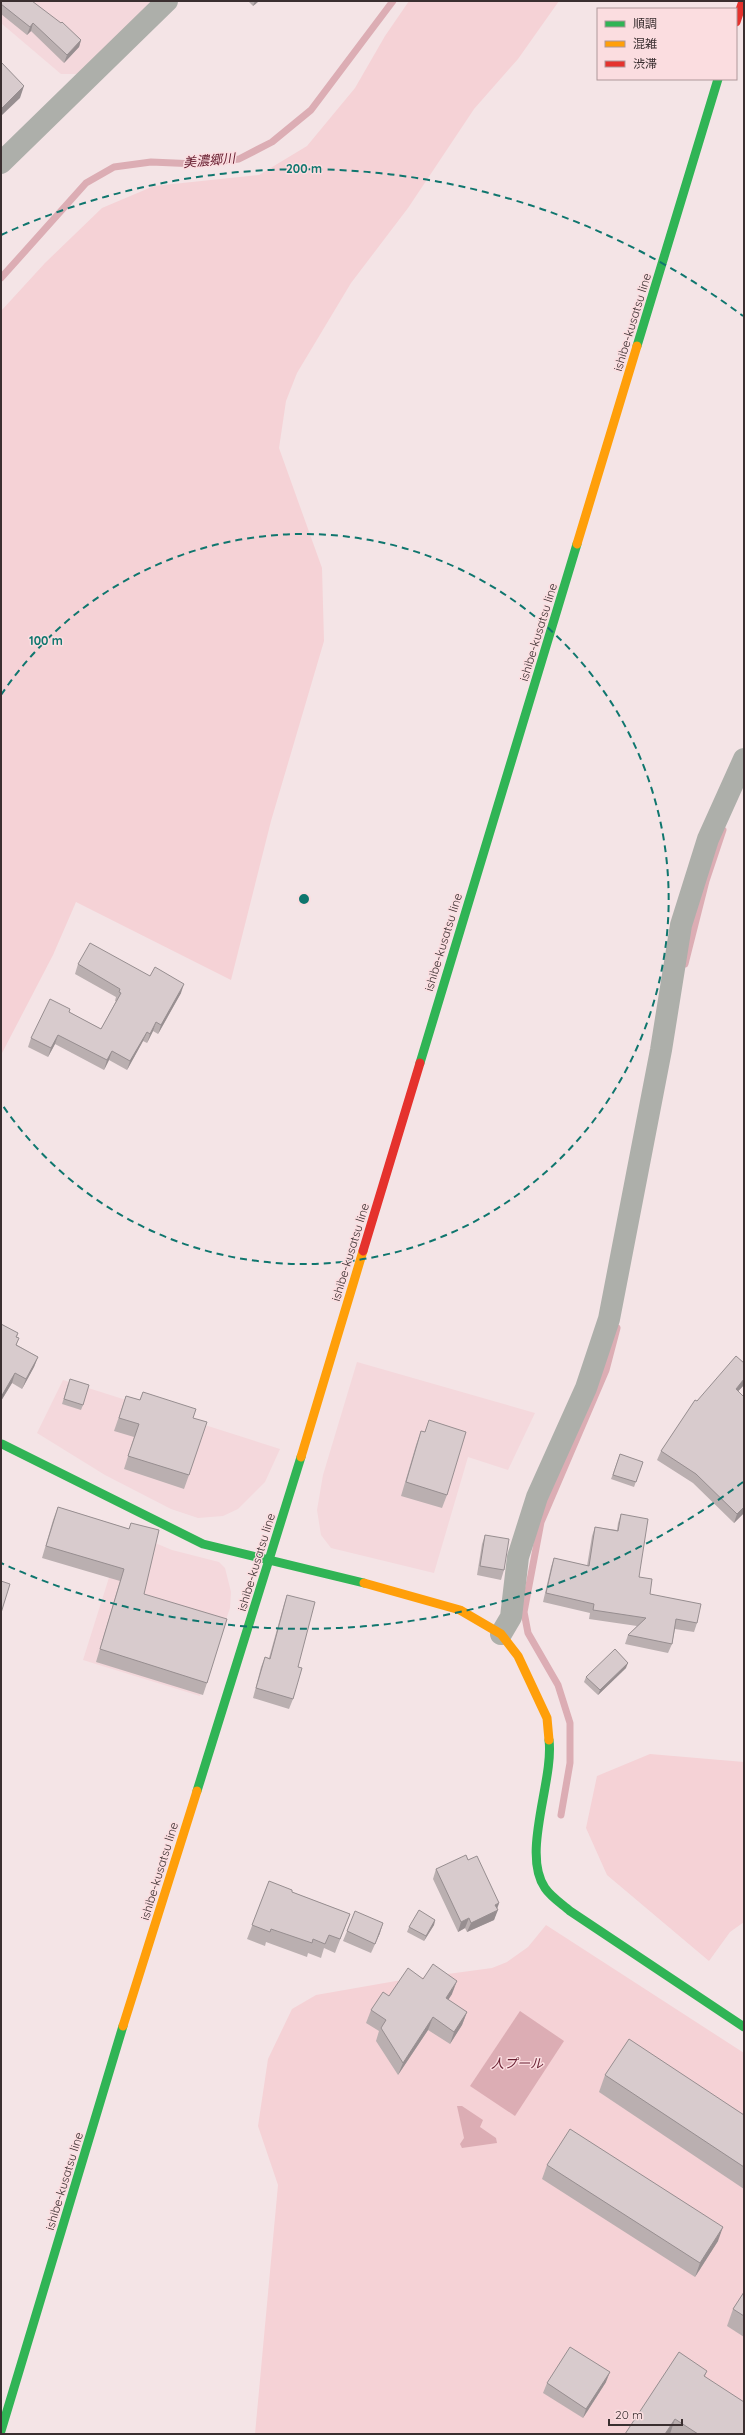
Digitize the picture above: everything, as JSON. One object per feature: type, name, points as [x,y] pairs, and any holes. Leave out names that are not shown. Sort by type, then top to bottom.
[{"type":"main road","points":[[737,18],[742,1]]},
{"type":"main road","name":"ishibe-kusatsu line","points":[[1,2431],[121,2035],[270,1558],[718,80]]},
{"type":"main road","points":[[2,1445],[204,1544],[270,1558],[386,1588],[460,1610],[501,1634],[518,1656],[547,1718],[550,1746],[536,1849],[540,1875],[545,1888],[570,1911],[744,2027]]},
{"type":"street","points":[[1,163],[167,1]]},
{"type":"street","points":[[501,1634],[511,1616],[518,1557],[537,1497],[586,1388],[610,1319],[661,1050],[681,925],[708,839],[744,759]]},
{"type":"shaded area","points":[[1,1],[153,1],[77,74],[61,74],[1,23]]},
{"type":"shaded area","points":[[409,1],[559,1],[518,59],[474,109],[408,208],[351,283],[297,373],[286,401],[279,448],[322,568],[324,641],[271,821],[231,980],[76,902],[53,955],[1,1055],[1,311],[45,263],[102,208],[154,186],[259,175],[307,146],[355,88],[385,36]]},
{"type":"shaded area","points":[[357,1362],[535,1413],[508,1470],[468,1457],[434,1573],[331,1548],[321,1535],[317,1510],[323,1475]]},
{"type":"shaded area","points":[[63,1380],[280,1449],[265,1482],[238,1509],[223,1516],[198,1518],[171,1509],[105,1475],[37,1433]]},
{"type":"shaded area","points":[[124,1530],[172,1550],[219,1562],[225,1568],[231,1592],[230,1608],[200,1696],[83,1660]]},
{"type":"shaded area","points":[[650,1754],[744,1762],[744,1922],[730,1932],[709,1961],[607,1875],[586,1828],[597,1776]]},
{"type":"shaded area","points":[[546,1925],[744,2053],[744,2434],[255,2434],[278,2185],[258,2126],[268,2059],[292,2009],[316,1995],[396,1981],[492,1968],[507,1962],[528,1947]]},
{"type":"water","name":"人プール","points":[[520,2011],[564,2041],[515,2116],[470,2086]]},
{"type":"water","points":[[457,2106],[462,2106],[483,2120],[480,2127],[496,2138],[497,2143],[462,2148],[460,2144],[464,2138]]},
{"type":"building","points":[[1,1],[32,1],[61,23],[62,22],[81,40],[67,55],[33,23],[30,27],[1,4]]},
{"type":"building","points":[[1,62],[24,86],[1,109]]},
{"type":"building","points":[[90,943],[150,976],[155,967],[184,984],[161,1025],[156,1022],[150,1034],[147,1032],[130,1061],[112,1051],[107,1060],[58,1035],[51,1048],[31,1038],[50,999],[70,1009],[69,1012],[101,1029],[121,993],[119,992],[120,989],[78,964]]},
{"type":"building","points":[[1,1324],[18,1333],[16,1337],[19,1338],[16,1345],[38,1357],[26,1379],[15,1373],[1,1397]]},
{"type":"building","points":[[736,1356],[744,1363],[744,1379],[736,1389],[744,1397],[744,1507],[737,1514],[696,1474],[661,1451],[695,1400],[697,1401]]},
{"type":"building","points":[[70,1379],[89,1385],[83,1405],[64,1399]]},
{"type":"building","points":[[143,1392],[196,1409],[193,1418],[207,1422],[189,1475],[128,1456],[139,1424],[119,1418],[126,1396],[140,1400]]},
{"type":"building","points":[[429,1420],[466,1432],[447,1495],[406,1482],[421,1431],[425,1432]]},
{"type":"building","points":[[620,1454],[643,1462],[636,1482],[613,1475]]},
{"type":"building","points":[[58,1507],[129,1529],[131,1523],[159,1530],[144,1594],[227,1619],[207,1683],[100,1649],[124,1569],[46,1546]]},
{"type":"building","points":[[621,1514],[648,1519],[639,1577],[652,1579],[650,1594],[701,1604],[697,1623],[676,1619],[672,1644],[628,1635],[646,1618],[593,1610],[594,1604],[546,1593],[554,1558],[589,1566],[595,1527],[618,1531]]},
{"type":"building","points":[[485,1535],[509,1539],[504,1570],[480,1566]]},
{"type":"building","points":[[1,1581],[10,1584],[1,1613]]},
{"type":"building","points":[[287,1595],[315,1602],[298,1667],[302,1668],[293,1699],[256,1688],[265,1657],[270,1659]]},
{"type":"building","points":[[615,1649],[628,1663],[600,1690],[586,1677]]},
{"type":"building","points":[[466,1855],[468,1860],[477,1856],[499,1903],[495,1905],[498,1910],[471,1923],[469,1918],[461,1922],[436,1869]]},
{"type":"building","points":[[269,1881],[292,1890],[292,1892],[350,1914],[340,1939],[329,1935],[325,1944],[313,1939],[312,1943],[271,1929],[270,1932],[252,1925]]},
{"type":"building","points":[[419,1910],[435,1920],[426,1936],[409,1927]]},
{"type":"building","points":[[355,1911],[383,1923],[375,1944],[347,1931]]},
{"type":"building","points":[[433,1964],[457,1981],[446,1998],[467,2012],[454,2032],[433,2017],[403,2063],[381,2028],[386,2020],[371,2010],[383,1992],[389,1996],[408,1968],[423,1979]]},
{"type":"building","points":[[629,2039],[744,2115],[744,2167],[605,2075]]},
{"type":"building","points":[[570,2129],[723,2227],[700,2263],[547,2165]]},
{"type":"building","points":[[744,2292],[744,2316],[733,2309]]},
{"type":"building","points":[[570,2347],[610,2372],[586,2409],[547,2383]]},
{"type":"building","points":[[679,2352],[707,2371],[704,2376],[744,2402],[744,2434],[698,2434],[675,2419],[665,2434],[625,2434]]},
{"type":"waterway","name":"美濃郷川","points":[[1,278],[86,183],[114,167],[151,162],[197,164],[239,159],[272,142],[311,110],[393,1]]},
{"type":"waterway","points":[[685,964],[706,881],[723,830]]},
{"type":"waterway","points":[[561,1815],[570,1763],[570,1723],[558,1685],[528,1633],[524,1612],[541,1522],[606,1370],[617,1328]]},
{"type":"traffic: fast","points":[[637,346],[718,80]]},
{"type":"traffic: fast","points":[[420,1063],[577,544]]},
{"type":"traffic: fast","points":[[2,1444],[203,1544],[364,1583]]},
{"type":"traffic: fast","points":[[197,1791],[301,1457]]},
{"type":"traffic: fast","points":[[549,1740],[547,1775],[537,1837],[536,1856],[538,1874],[547,1891],[570,1911],[744,2027]]},
{"type":"traffic: fast","points":[[1,2431],[123,2026]]},
{"type":"traffic: slow","points":[[577,544],[637,346]]},
{"type":"traffic: slow","points":[[301,1457],[363,1251]]},
{"type":"traffic: slow","points":[[364,1583],[460,1610],[501,1634],[518,1656],[547,1718],[549,1740]]},
{"type":"traffic: slow","points":[[123,2026],[197,1791]]},
{"type":"traffic: jam","points":[[737,19],[743,1]]},
{"type":"traffic: jam","points":[[363,1251],[420,1063]]}]
